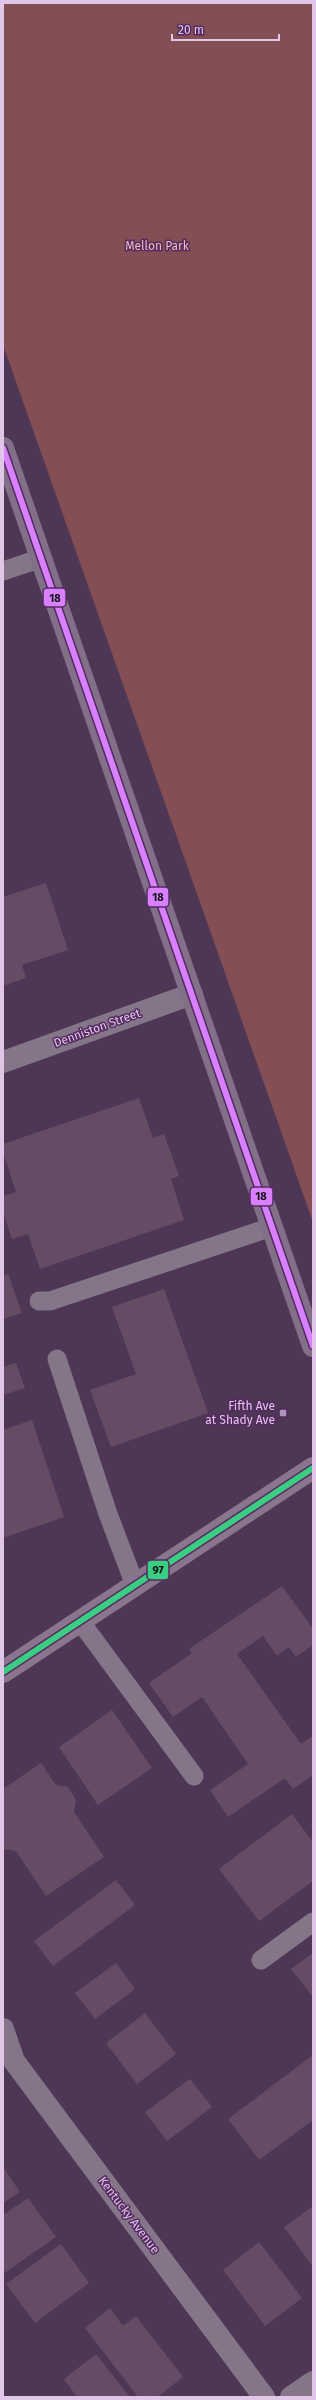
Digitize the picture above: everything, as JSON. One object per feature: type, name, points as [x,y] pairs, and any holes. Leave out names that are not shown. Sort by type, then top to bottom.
[{"type":"highway","points":[[3,448],[313,1346]]},
{"type":"main road","points":[[3,1672],[313,1468]]},
{"type":"street","name":"Denniston Street","points":[[3,1062],[192,994]]},
{"type":"street","name":"Kentucky Avenue","points":[[3,2029],[14,2061],[264,2397]]},
{"type":"street","points":[[291,2397],[313,2382]]},
{"type":"lane","points":[[3,571],[42,558]]},
{"type":"lane","points":[[39,1301],[50,1301],[272,1227]]},
{"type":"lane","points":[[57,1359],[108,1514],[135,1585]]},
{"type":"lane","points":[[80,1621],[194,1776]]},
{"type":"lane","points":[[261,1960],[313,1922]]},
{"type":"green space","name":"Mellon Park","points":[[3,3],[313,3],[313,1222],[3,345]]},
{"type":"building","points":[[46,883],[68,950],[22,965],[26,978],[3,986],[3,897]]},
{"type":"building","points":[[139,1098],[153,1138],[164,1134],[179,1176],[171,1179],[184,1220],[40,1269],[28,1234],[12,1239],[3,1212],[3,1196],[16,1192],[3,1152],[3,1144]]},
{"type":"building","points":[[8,1274],[22,1313],[3,1319],[3,1276]]},
{"type":"building","points":[[164,1289],[208,1413],[111,1447],[90,1390],[136,1374],[112,1307]]},
{"type":"building","points":[[16,1363],[25,1388],[3,1395],[3,1367]]},
{"type":"building","points":[[32,1420],[64,1517],[3,1538],[3,1430]]},
{"type":"building","points":[[282,1586],[313,1629],[313,1645],[296,1657],[289,1647],[277,1656],[263,1636],[237,1654],[301,1744],[313,1736],[313,1775],[293,1789],[285,1778],[228,1817],[210,1790],[248,1764],[202,1697],[173,1717],[149,1683],[192,1653],[189,1649]]},
{"type":"building","points":[[112,1710],[152,1768],[98,1805],[59,1747]]},
{"type":"building","points":[[41,1763],[56,1785],[68,1787],[76,1800],[74,1812],[104,1857],[46,1896],[16,1851],[3,1849],[3,1789]]},
{"type":"building","points":[[292,1814],[313,1842],[313,1881],[259,1921],[219,1869]]},
{"type":"building","points":[[116,1880],[135,1905],[53,1966],[34,1941]]},
{"type":"building","points":[[313,1953],[313,1997],[291,1969]]},
{"type":"building","points":[[116,1963],[135,1989],[95,2019],[75,1993]]},
{"type":"building","points":[[145,2013],[176,2054],[137,2084],[106,2043]]},
{"type":"building","points":[[313,2055],[313,2120],[259,2160],[228,2119]]},
{"type":"building","points":[[190,2079],[212,2107],[167,2141],[145,2112]]},
{"type":"building","points":[[3,2167],[20,2192],[3,2203]]},
{"type":"building","points":[[28,2198],[56,2237],[3,2274],[3,2215]]},
{"type":"building","points":[[313,2206],[313,2267],[284,2227]]},
{"type":"building","points":[[259,2242],[302,2298],[265,2326],[223,2270]]},
{"type":"building","points":[[61,2244],[89,2283],[35,2323],[6,2284]]},
{"type":"building","points":[[110,2308],[123,2326],[136,2316],[183,2377],[157,2397],[138,2397],[85,2328]]},
{"type":"building","points":[[96,2354],[130,2397],[77,2397],[64,2379]]},
{"type":"transit line","name":"18","points":[[3,448],[313,1346]]},
{"type":"transit line","name":"97","points":[[3,1672],[313,1468]]},
{"type":"place","name":"Fifth Ave at Shady Ave","points":[[283,1413]]}]
